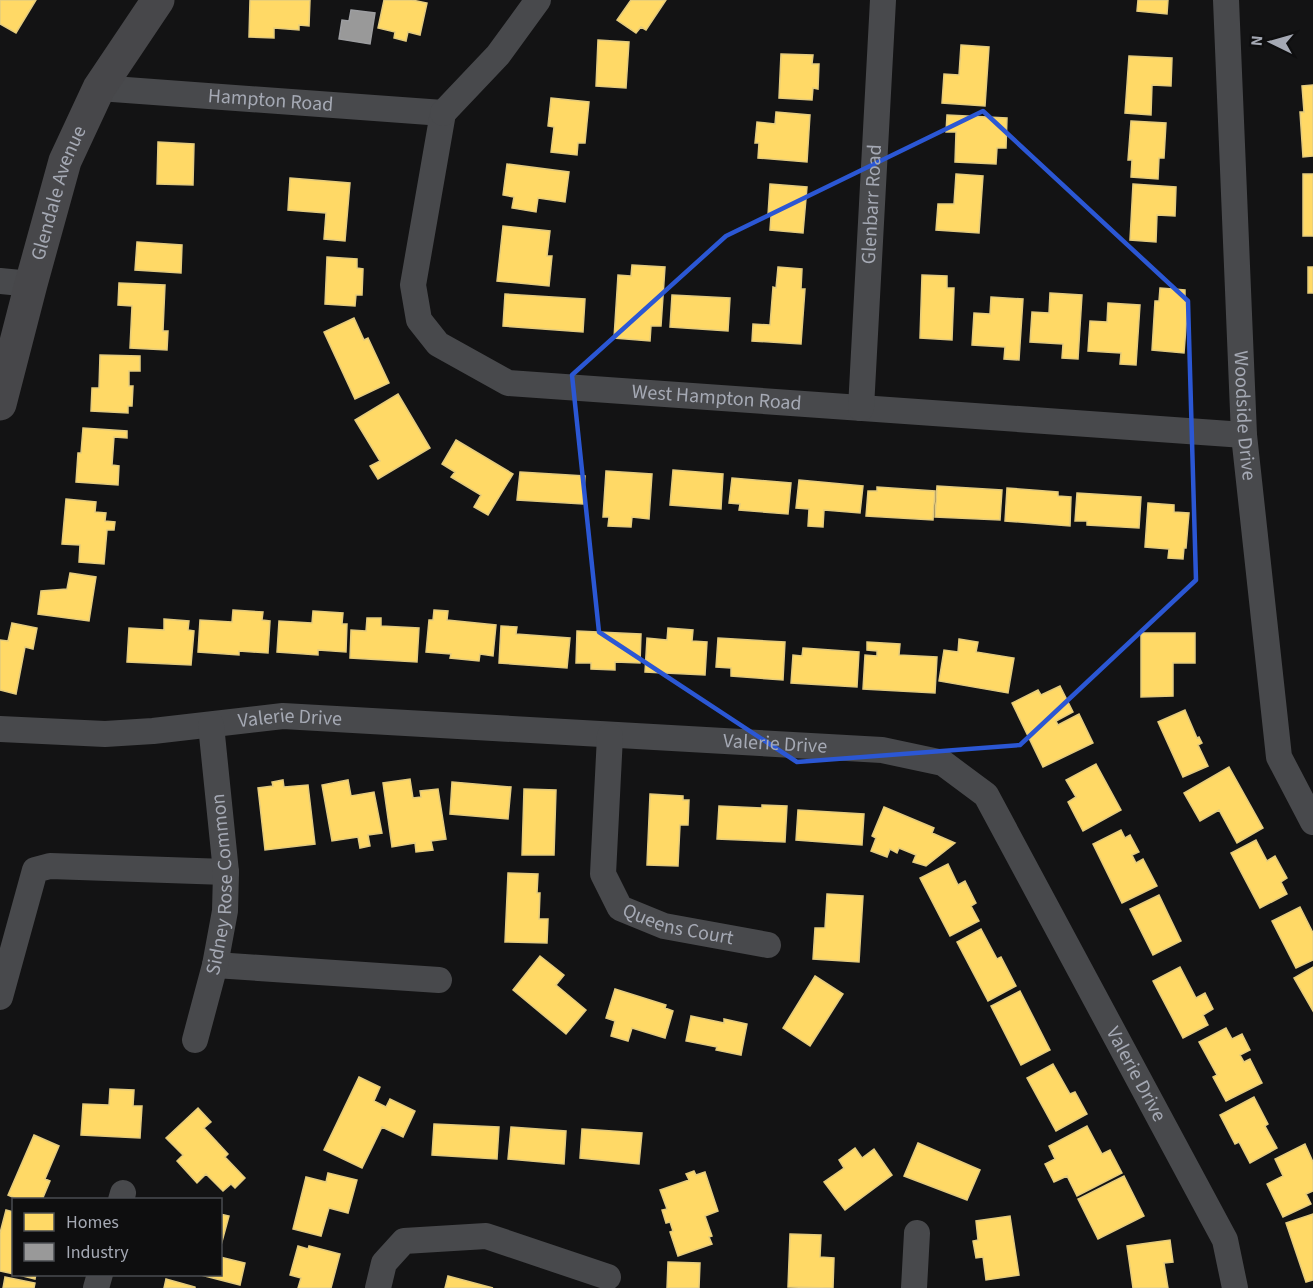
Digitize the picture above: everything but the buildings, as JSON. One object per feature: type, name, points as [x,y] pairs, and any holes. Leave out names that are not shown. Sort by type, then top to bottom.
[{"type":"main road","name":"Glendale Avenue","points":[[0,404],[15,282],[99,88],[158,0]]},
{"type":"street","points":[[443,113],[498,55],[538,0]]},
{"type":"street","name":"Glenbarr Road","points":[[861,408],[883,0]]},
{"type":"street","name":"Woodside Drive","points":[[1226,0],[1244,435],[1279,757],[1313,822]]},
{"type":"street","name":"Hampton Road","points":[[99,88],[443,113]]},
{"type":"street","name":"West Hampton Road","points":[[443,113],[413,285],[419,320],[438,344],[508,383],[1244,435]]},
{"type":"street","name":"Valerie Drive","points":[[0,729],[105,734],[153,731],[283,716],[882,750],[943,764],[986,795],[1225,1240],[1235,1288]]},
{"type":"street","name":"Sidney Rose Common","points":[[195,1040],[215,965],[225,911],[226,872],[211,725]]},
{"type":"street","name":"Queens Court","points":[[610,736],[603,874],[620,908],[664,926],[768,945]]},
{"type":"street","points":[[0,997],[35,870],[50,866],[226,872]]},
{"type":"street","points":[[215,965],[439,980]]},
{"type":"street","points":[[914,1288],[917,1233]]},
{"type":"street","points":[[378,1288],[384,1263],[404,1241],[486,1236],[608,1277]]},
{"type":"highlighted area","points":[[983,111],[1188,301],[1196,580],[1020,745],[797,762],[599,632],[572,375],[726,236]]}]
